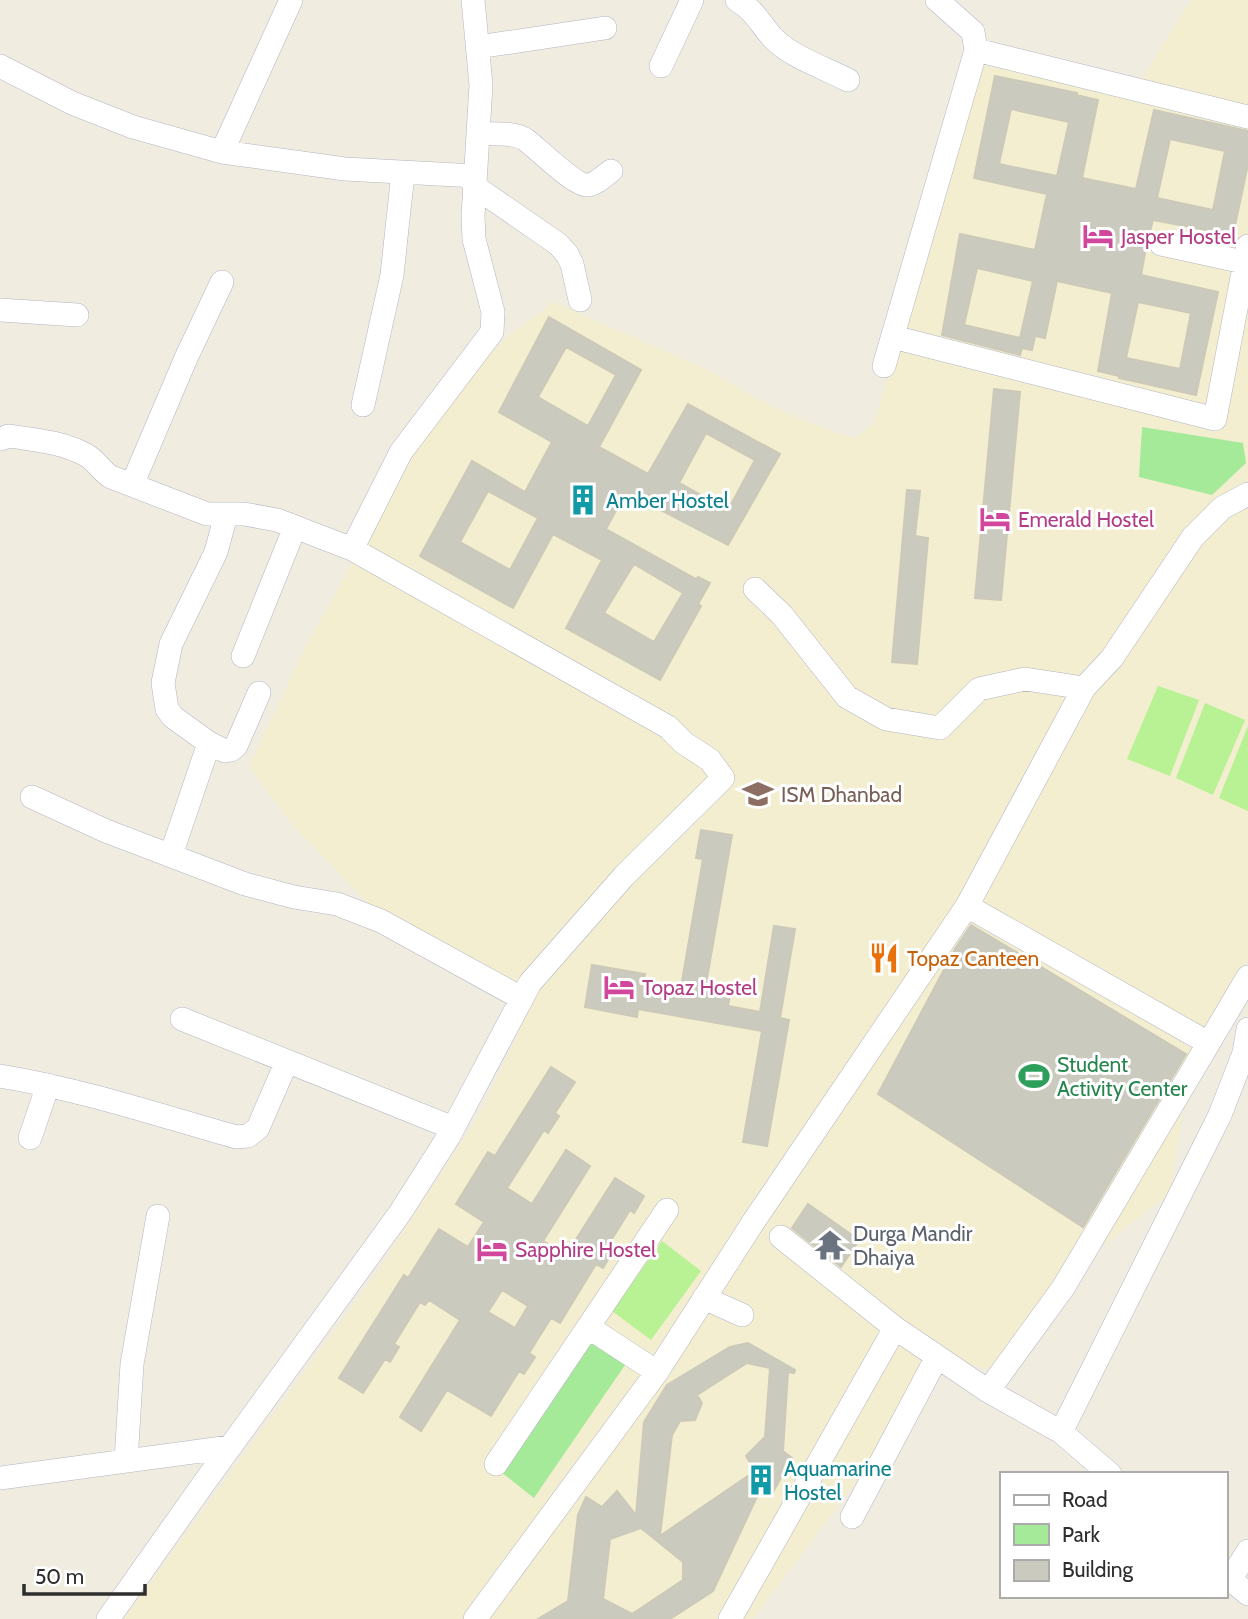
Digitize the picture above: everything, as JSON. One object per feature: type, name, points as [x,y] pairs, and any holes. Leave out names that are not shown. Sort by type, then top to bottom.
[{"type":"street","points":[[222,152],[291,0]]},
{"type":"street","points":[[352,549],[401,452],[492,332],[493,312],[474,239],[474,181],[481,85],[473,0]]},
{"type":"street","points":[[661,66],[692,0]]},
{"type":"street","points":[[737,0],[756,14],[775,40],[848,80]]},
{"type":"street","points":[[884,366],[975,50],[974,32],[937,0]]},
{"type":"street","points":[[478,47],[605,28]]},
{"type":"street","points":[[975,50],[1248,117]]},
{"type":"street","points":[[0,66],[72,103],[133,127],[222,152],[345,169],[474,181],[568,254],[580,300]]},
{"type":"street","points":[[478,134],[518,136],[526,139],[546,159],[581,183],[593,183],[611,171]]},
{"type":"street","points":[[363,405],[392,275],[403,173]]},
{"type":"street","points":[[893,337],[1215,419],[1246,257],[1161,244]]},
{"type":"street","points":[[132,485],[186,358],[222,282]]},
{"type":"street","points":[[0,310],[77,315]]},
{"type":"street","points":[[0,439],[9,436],[68,446],[96,462],[103,472],[207,514],[244,514],[277,520],[352,549],[668,727],[684,743],[710,760],[723,778],[624,876],[530,983],[453,1128],[400,1213],[108,1619]]},
{"type":"street","points":[[475,1619],[657,1372],[967,906],[1084,688],[1112,658],[1193,537],[1222,508],[1248,494]]},
{"type":"street","points":[[226,515],[216,552],[171,644],[163,683],[167,709],[173,717],[209,743],[225,751],[231,750],[236,746],[259,693]]},
{"type":"street","points":[[243,656],[295,527]]},
{"type":"street","points":[[755,589],[782,615],[847,697],[886,719],[940,728],[979,689],[1025,679],[1084,688]]},
{"type":"street","points":[[171,855],[209,743]]},
{"type":"street","points":[[32,797],[106,831],[245,884],[337,904],[382,921],[521,998]]},
{"type":"street","points":[[967,906],[1196,1035]]},
{"type":"street","points":[[988,1391],[1063,1288],[1248,977]]},
{"type":"street","points":[[182,1019],[453,1128]]},
{"type":"street","points":[[1061,1432],[1220,1115],[1246,1054],[1248,1029]]},
{"type":"street","points":[[0,1076],[48,1085],[236,1137],[248,1136],[258,1128],[287,1061]]},
{"type":"street","points":[[30,1138],[48,1085]]},
{"type":"street","points":[[496,1464],[667,1210]]},
{"type":"street","points":[[125,1461],[132,1364],[158,1216]]},
{"type":"street","points":[[781,1237],[895,1328],[988,1391],[1061,1432],[1108,1472]]},
{"type":"street","points":[[704,1298],[742,1315]]},
{"type":"street","points":[[588,1327],[657,1372]]},
{"type":"street","points":[[730,1619],[895,1328]]},
{"type":"street","points":[[852,1517],[937,1357]]},
{"type":"street","points":[[0,1478],[230,1447]]},
{"type":"street","points":[[1235,1583],[1248,1551]]},
{"type":"shaded area","name":"ISM Dhanbad","points":[[1191,0],[1248,0],[1248,960],[1208,1025],[1192,1058],[1169,1194],[1072,1269],[994,1370],[927,1356],[864,1471],[753,1619],[124,1619],[377,1272],[480,1114],[522,1025],[526,1008],[428,957],[357,892],[289,821],[249,766],[308,642],[368,528],[453,391],[508,336],[554,302],[710,371],[752,396],[800,419],[854,438],[874,424],[974,65],[1139,83]]},
{"type":"green space","points":[[1142,427],[1243,443],[1246,463],[1212,495],[1139,477]]},
{"type":"green space","points":[[1158,686],[1199,700],[1170,776],[1127,759]]},
{"type":"green space","points":[[1205,703],[1245,720],[1213,795],[1176,778]]},
{"type":"green space","points":[[1248,726],[1248,811],[1219,798]]},
{"type":"green space","points":[[662,1241],[701,1271],[651,1340],[612,1311]]},
{"type":"green space","points":[[591,1340],[625,1365],[534,1498],[501,1472]]},
{"type":"building","name":"Jasper Hostel","points":[[995,76],[1098,100],[1082,178],[1136,189],[1154,110],[1248,131],[1248,164],[1233,235],[1153,220],[1147,242],[1141,275],[1218,292],[1196,395],[1098,371],[1112,293],[1057,281],[1045,338],[1035,336],[1032,350],[1022,348],[1020,355],[942,335],[960,234],[1035,250],[1047,194],[974,178]],"holes":[[[1011,109],[1069,122],[1057,176],[999,164]],[[1170,139],[1225,151],[1213,210],[1157,198]],[[977,268],[1033,281],[1020,338],[964,325]],[[1138,302],[1191,313],[1180,369],[1126,358]]]},
{"type":"building","name":"Amber Hostel","points":[[549,317],[641,370],[599,447],[648,474],[688,404],[780,454],[728,545],[626,492],[606,529],[696,579],[698,577],[710,583],[698,604],[701,606],[660,680],[566,628],[602,560],[553,534],[513,608],[420,556],[472,461],[525,492],[552,442],[499,412]],"holes":[[[566,347],[616,375],[588,426],[538,397]],[[706,433],[755,460],[728,510],[679,483]],[[488,491],[538,518],[510,570],[460,542]],[[634,564],[683,593],[654,642],[604,613]]]},
{"type":"building","points":[[994,389],[1020,392],[1001,600],[975,598]]},
{"type":"building","points":[[907,490],[920,491],[915,536],[928,538],[917,664],[892,662]]},
{"type":"building","name":"Topaz Hostel","points":[[701,830],[732,835],[706,984],[731,989],[728,1006],[760,1012],[774,926],[795,929],[780,1018],[789,1020],[767,1146],[743,1142],[762,1031],[638,1009],[637,1017],[585,1007],[592,965],[645,974],[642,986],[680,993],[703,859],[696,858]]},
{"type":"building","name":"Student Activity Center","points":[[971,925],[1186,1054],[1083,1227],[878,1094],[955,949]]},
{"type":"building","name":"Sapphire Hostel","points":[[551,1067],[575,1082],[555,1113],[559,1116],[548,1133],[544,1130],[507,1188],[532,1204],[566,1150],[590,1166],[543,1241],[566,1255],[615,1178],[644,1196],[634,1213],[630,1210],[607,1247],[613,1251],[603,1268],[596,1264],[560,1323],[551,1318],[529,1353],[535,1357],[524,1374],[519,1371],[491,1416],[447,1390],[421,1431],[400,1417],[460,1320],[429,1300],[425,1305],[420,1302],[394,1344],[399,1347],[390,1362],[385,1359],[363,1393],[339,1378],[404,1275],[408,1278],[439,1229],[468,1247],[484,1222],[456,1204],[488,1152],[495,1156]],"holes":[[[502,1290],[528,1306],[515,1328],[488,1312]]]},
{"type":"building","points":[[808,1204],[859,1240],[841,1267],[792,1228]]},
{"type":"building","name":"Aquamarine Hostel","points":[[748,1343],[795,1370],[794,1373],[788,1372],[783,1451],[792,1458],[772,1494],[761,1488],[713,1591],[670,1619],[538,1619],[568,1601],[578,1515],[586,1497],[602,1507],[617,1491],[636,1515],[644,1422],[667,1385],[730,1347]],"holes":[[[747,1363],[770,1368],[765,1437],[746,1456],[755,1471],[660,1536],[672,1435],[680,1421],[695,1420],[702,1403],[697,1395]],[[641,1528],[683,1562],[683,1580],[632,1614],[603,1599],[610,1539]]]},
{"type":"place","name":"Jasper Hostel","points":[[1098,236]]},
{"type":"place","name":"Amber Hostel","points":[[583,500]]},
{"type":"place","name":"Emerald Hostel","points":[[995,519]]},
{"type":"place","name":"ISM Dhanbad","points":[[758,794]]},
{"type":"place","name":"Topaz Canteen","points":[[884,958]]},
{"type":"place","name":"Topaz Hostel","points":[[619,987]]},
{"type":"place","name":"Student Activity Center","points":[[1034,1076]]},
{"type":"place","name":"Durga Mandir Dhaiya","points":[[830,1245]]},
{"type":"place","name":"Sapphire Hostel","points":[[492,1249]]},
{"type":"place","name":"Aquamarine Hostel","points":[[761,1480]]}]
